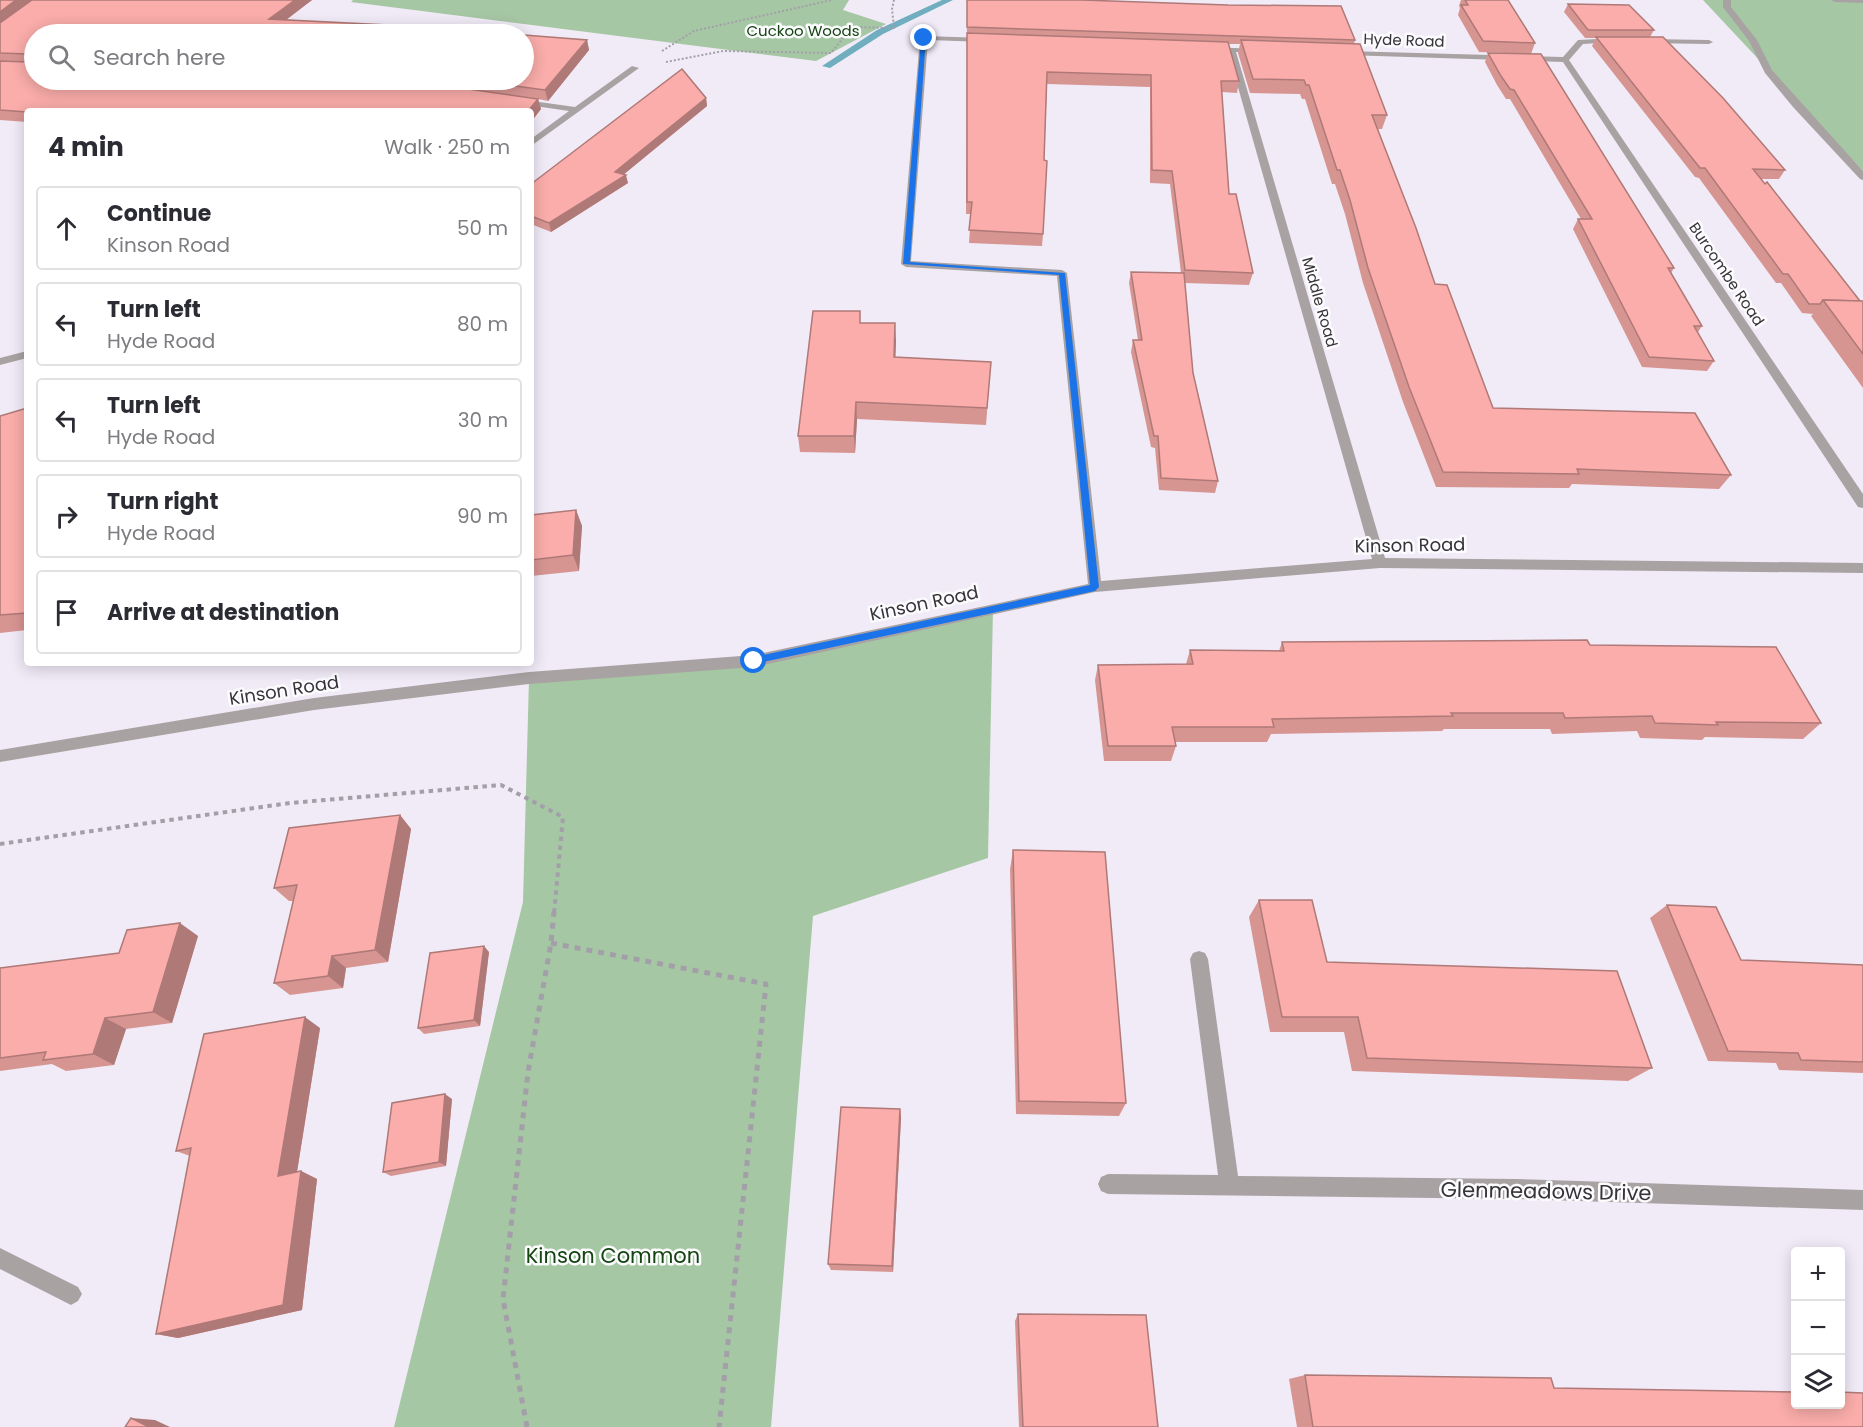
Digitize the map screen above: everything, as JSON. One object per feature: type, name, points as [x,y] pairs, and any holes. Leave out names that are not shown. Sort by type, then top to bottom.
[{"type":"street","points":[[1727,0],[1727,7],[1752,40],[1768,71],[1796,105],[1863,177]]},
{"type":"street","points":[[1835,0],[1863,1]]},
{"type":"street","points":[[995,41],[924,38],[906,264],[1062,273],[1095,587]]},
{"type":"street","points":[[1565,60],[1581,42],[1619,40]]},
{"type":"street","points":[[1641,41],[1708,42]]},
{"type":"street","points":[[1195,48],[1266,51]]},
{"type":"street","name":"Middle Road","points":[[1230,50],[1380,563]]},
{"type":"street","name":"Hyde Road","points":[[1338,53],[1565,60]]},
{"type":"street","name":"Burcombe Road","points":[[1565,60],[1863,504]]},
{"type":"street","points":[[534,141],[635,68]]},
{"type":"street","points":[[508,99],[578,110]]},
{"type":"street","points":[[0,362],[24,355]]},
{"type":"street","name":"Kinson Road","points":[[0,756],[314,704],[530,678],[754,661],[1095,587],[1380,563],[1863,568]]},
{"type":"street","points":[[1199,959],[1228,1185]]},
{"type":"street","name":"Glenmeadows Drive","points":[[1108,1184],[1515,1189],[1863,1200]]},
{"type":"street","points":[[0,1258],[71,1293]]},
{"type":"path","points":[[635,68],[694,31],[832,0]]},
{"type":"path","points":[[635,68],[723,51],[831,53],[852,27],[894,28],[892,9],[894,0]]},
{"type":"path","points":[[0,844],[290,803],[501,785],[563,817],[551,942],[528,1072],[503,1299],[527,1427]]},
{"type":"path","points":[[551,942],[766,984],[718,1427]]},
{"type":"green space","name":"Cuckoo Woods","points":[[353,0],[849,0],[843,10],[886,24],[816,61],[351,2]]},
{"type":"green space","points":[[1703,0],[1863,0],[1863,171]]},
{"type":"green space","name":"Kinson Common","points":[[993,608],[988,858],[813,916],[771,1427],[394,1427],[523,902],[529,678],[754,661]]},
{"type":"building","points":[[0,0],[16,0],[0,12]]},
{"type":"building","points":[[32,0],[295,0],[269,19],[369,24],[24,24],[24,54],[0,53],[0,23]]},
{"type":"building","points":[[967,0],[1082,0],[1341,6],[1355,40],[967,27]]},
{"type":"building","points":[[1465,0],[1508,0],[1535,43],[1483,41],[1461,5],[1468,5]]},
{"type":"building","points":[[1568,4],[1629,5],[1654,30],[1588,30]]},
{"type":"building","points":[[967,33],[1228,42],[1239,81],[1221,81],[1229,194],[1236,194],[1253,273],[1185,270],[1172,171],[1152,170],[1151,75],[1047,72],[1044,160],[1047,161],[1043,234],[969,230],[972,202],[967,202]]},
{"type":"building","points":[[534,36],[587,40],[545,90],[534,89]]},
{"type":"building","points":[[1596,37],[1663,37],[1723,98],[1785,170],[1753,169],[1765,184],[1767,182],[1860,301],[1823,300],[1820,304],[1809,304],[1788,274],[1783,274],[1705,168],[1700,168]]},
{"type":"building","points":[[1241,40],[1360,44],[1387,115],[1372,115],[1435,284],[1447,285],[1493,408],[1695,413],[1731,475],[1577,469],[1579,474],[1443,472],[1409,387],[1368,268],[1350,200],[1340,170],[1337,170],[1309,85],[1306,85],[1304,80],[1253,79]]},
{"type":"building","points":[[1488,53],[1541,54],[1674,268],[1668,268],[1702,326],[1694,326],[1714,361],[1649,357],[1578,219],[1592,219],[1514,90],[1510,89]]},
{"type":"building","points":[[0,61],[24,62],[24,90],[475,90],[538,99],[530,108],[24,108],[24,112],[0,110]]},
{"type":"building","points":[[682,69],[706,98],[615,172],[626,175],[549,223],[534,217],[534,182]]},
{"type":"building","points":[[1131,272],[1184,273],[1193,373],[1218,481],[1161,478],[1158,436],[1154,436],[1133,340],[1142,340]]},
{"type":"building","points":[[1823,300],[1863,301],[1863,354]]},
{"type":"building","points":[[813,311],[860,311],[860,323],[895,323],[894,357],[991,362],[987,408],[856,402],[854,436],[798,436]]},
{"type":"building","points":[[24,409],[24,613],[0,615],[0,416]]},
{"type":"building","points":[[576,510],[573,555],[534,560],[534,515]]},
{"type":"building","points":[[1587,640],[1590,645],[1776,647],[1821,723],[1716,722],[1718,725],[1655,723],[1652,716],[1565,718],[1563,713],[1451,713],[1453,716],[1272,719],[1274,727],[1172,727],[1176,746],[1108,746],[1098,665],[1193,664],[1190,650],[1284,651],[1282,642]]},
{"type":"building","points":[[400,815],[375,950],[332,956],[328,976],[274,983],[297,885],[274,888],[289,828]]},
{"type":"building","points":[[1013,850],[1105,852],[1126,1103],[1019,1101]]},
{"type":"building","points":[[1259,900],[1312,900],[1327,962],[1617,971],[1652,1068],[1367,1058],[1358,1017],[1282,1017]]},
{"type":"building","points":[[1667,905],[1716,907],[1741,960],[1863,965],[1863,1062],[1801,1060],[1798,1053],[1728,1051]]},
{"type":"building","points":[[180,923],[153,1012],[105,1018],[93,1054],[43,1060],[46,1052],[0,1058],[0,968],[119,953],[127,930]]},
{"type":"building","points":[[484,946],[474,1020],[418,1028],[430,953]]},
{"type":"building","points":[[305,1017],[278,1176],[301,1171],[283,1305],[156,1334],[191,1148],[176,1151],[204,1034]]},
{"type":"building","points":[[445,1094],[439,1162],[383,1172],[392,1103]]},
{"type":"building","points":[[841,1107],[900,1109],[892,1266],[828,1264]]},
{"type":"building","points":[[1018,1314],[1146,1315],[1158,1427],[1023,1427]]},
{"type":"building","points":[[1305,1375],[1551,1378],[1554,1388],[1791,1392],[1791,1409],[1845,1409],[1845,1392],[1863,1393],[1863,1427],[1313,1427]]},
{"type":"building","points":[[131,1418],[149,1427],[125,1427]]},
{"type":"waterway","points":[[827,66],[880,32],[949,0]]},
{"type":"route","points":[[754,661],[1095,587],[1062,273],[906,264],[924,38]]}]
